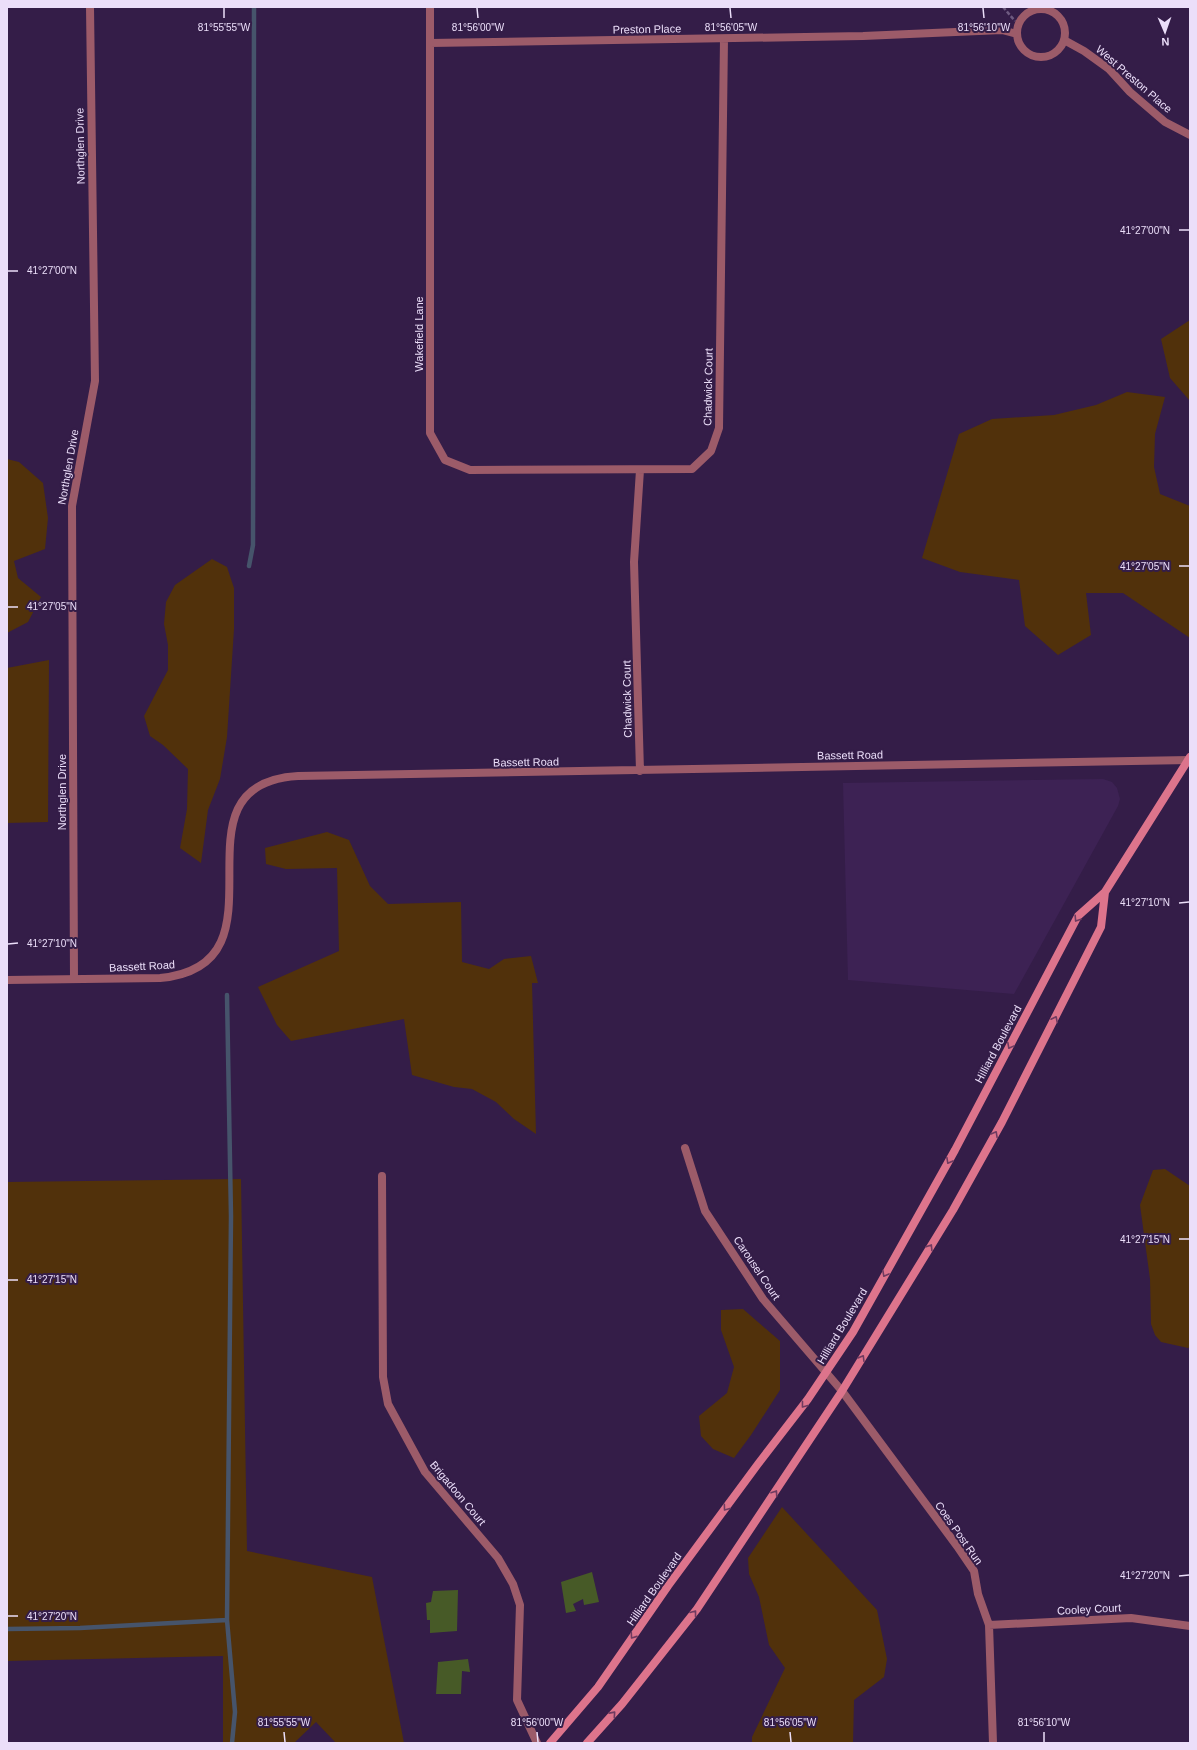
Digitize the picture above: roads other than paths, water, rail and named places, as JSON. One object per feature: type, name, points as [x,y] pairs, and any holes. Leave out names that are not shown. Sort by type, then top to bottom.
[{"type":"main road","name":"Hilliard Boulevard","points":[[550,1743],[598,1687],[668,1586],[758,1464],[808,1400],[853,1332],[955,1150],[1078,916],[1105,892],[1189,759]]},
{"type":"main road","name":"Hilliard Boulevard","points":[[587,1743],[622,1704],[697,1609],[953,1210],[1002,1122],[1101,927],[1105,892]]},
{"type":"street","name":"Northglen Drive","points":[[74,979],[72,506],[95,381],[90,7]]},
{"type":"street","name":"Wakefield Lane","points":[[430,7],[430,433],[445,460],[470,470],[640,470]]},
{"type":"street","points":[[1042,9],[1053,13],[1062,23],[1065,31],[1064,40],[1060,48],[1052,55],[1042,57],[1034,56],[1021,47],[1017,34],[1018,25],[1023,17],[1031,11],[1042,9]]},
{"type":"street","name":"Preston Place","points":[[430,43],[864,36],[1002,30],[1017,34]]},
{"type":"street","name":"Chadwick Court","points":[[640,771],[634,562],[640,470],[692,469],[711,451],[719,428],[724,39]]},
{"type":"street","name":"West Preston Place","points":[[1064,40],[1084,50],[1109,69],[1130,92],[1165,122],[1190,135]]},
{"type":"street","name":"Bassett Road","points":[[7,980],[169,977],[191,971],[204,963],[212,956],[223,939],[228,921],[230,843],[234,816],[241,801],[246,796],[258,786],[273,780],[298,776],[640,771],[1189,759]]},
{"type":"street","name":"Carousel Court","points":[[685,1148],[705,1211],[764,1299],[840,1388]]},
{"type":"street","name":"Brigadoon Court","points":[[382,1176],[383,1377],[388,1404],[425,1472],[498,1558],[513,1584],[520,1606],[517,1700],[537,1743]]},
{"type":"street","name":"Coes Post Run","points":[[840,1388],[974,1571],[978,1594],[989,1625],[993,1743]]},
{"type":"street","name":"Cooley Court","points":[[989,1625],[1131,1618],[1190,1626]]},
{"type":"waterway","points":[[249,566],[253,545],[254,7]]},
{"type":"waterway","points":[[227,995],[231,1216],[227,1620],[235,1712],[232,1743]]},
{"type":"waterway","points":[[7,1629],[80,1628],[227,1620]]}]
